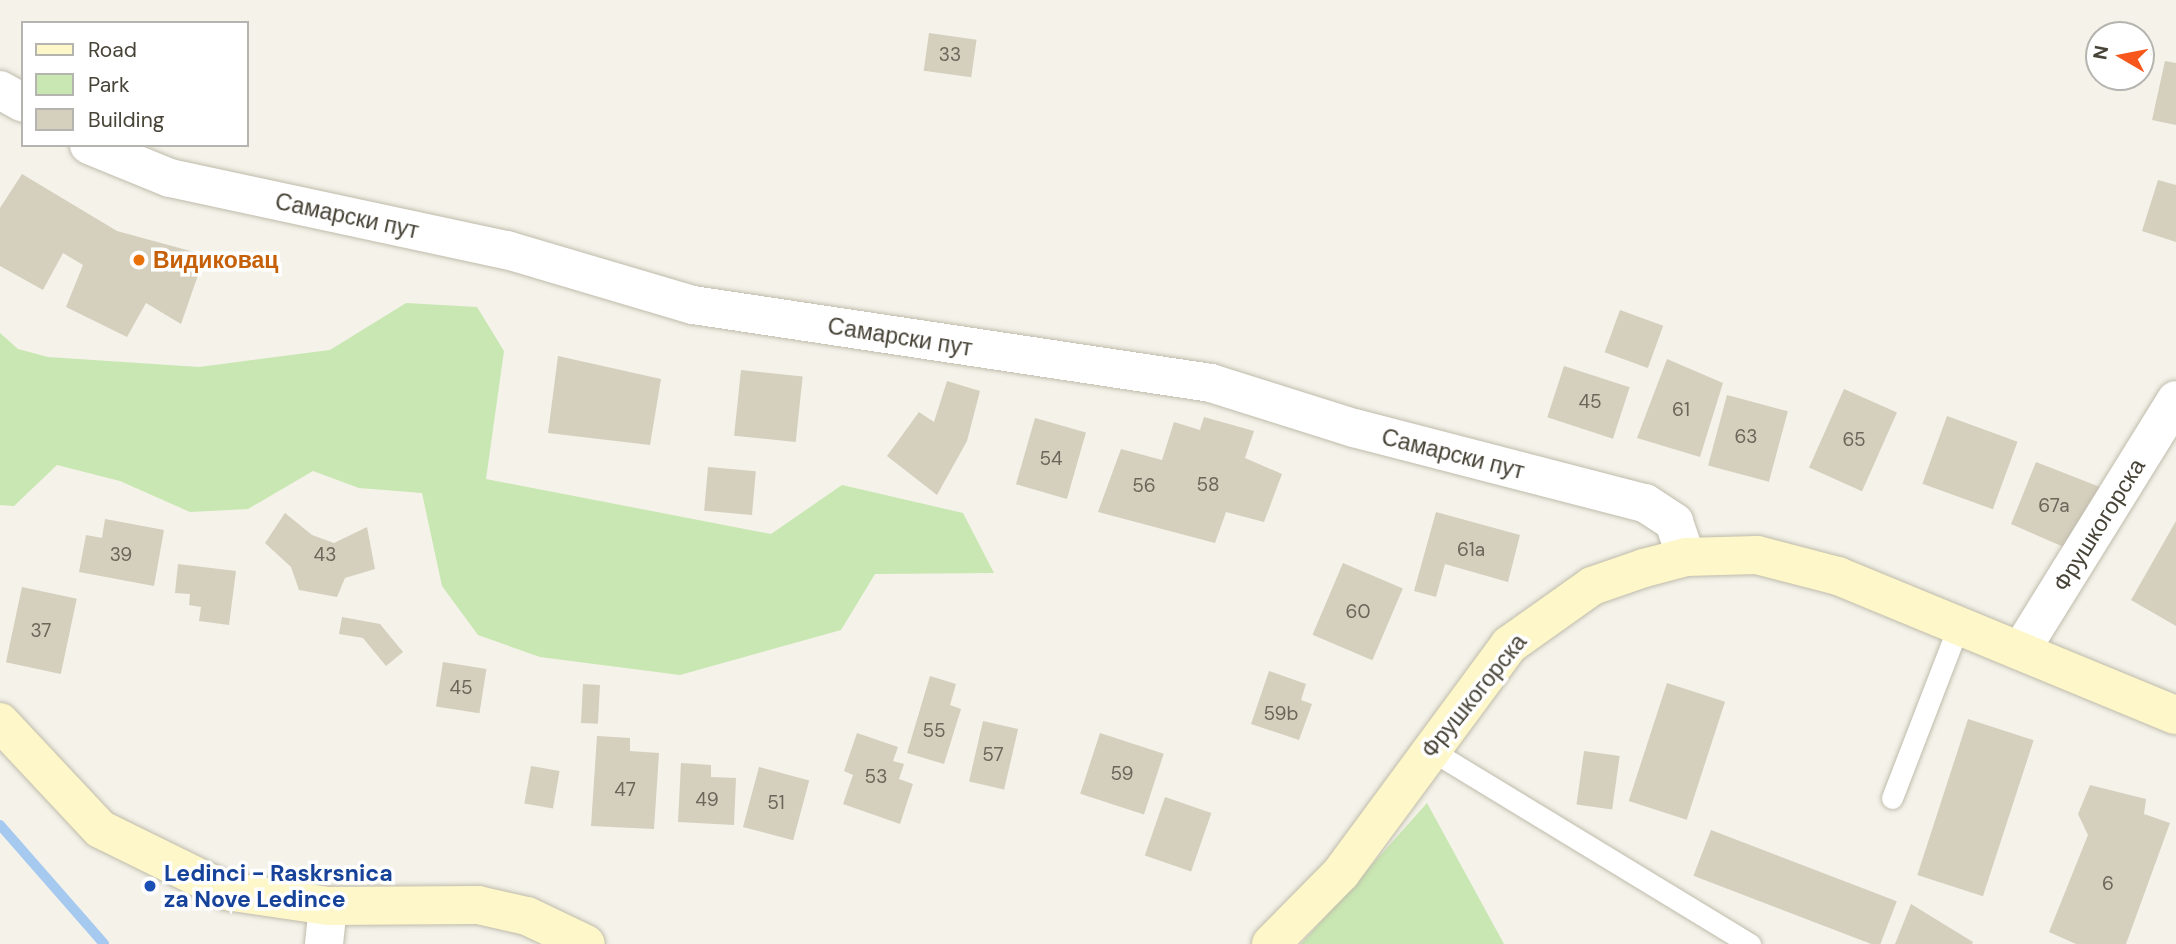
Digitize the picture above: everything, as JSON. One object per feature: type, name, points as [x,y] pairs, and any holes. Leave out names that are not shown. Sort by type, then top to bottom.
[{"type":"street","points":[[0,90],[21,102]]},
{"type":"street","name":"Самарски пут","points":[[94,147],[170,178],[507,250],[693,305],[1211,383],[1354,428],[1645,503],[1674,522],[1686,557]]},
{"type":"street","name":"Фрушкогорска","points":[[2021,650],[2176,400]]},
{"type":"street","name":"Фрушкогорска","points":[[1270,944],[1341,873],[1429,749],[1509,645],[1550,611],[1592,586],[1686,557],[1781,560],[1894,595],[2176,715]]},
{"type":"street","points":[[0,722],[100,830],[226,891],[328,905],[478,905],[527,916],[586,944]]},
{"type":"street","points":[[324,944],[328,905]]},
{"type":"lane","points":[[1892,798],[1959,624]]},
{"type":"lane","points":[[1429,749],[1750,944]]},
{"type":"green space","points":[[406,303],[477,307],[504,351],[486,479],[771,534],[842,485],[963,513],[994,573],[875,574],[841,630],[680,675],[540,657],[478,635],[442,586],[422,493],[359,488],[313,471],[248,509],[190,512],[120,481],[57,465],[14,506],[0,505],[0,333],[18,349],[48,357],[199,367],[330,350]]},
{"type":"green space","points":[[1427,803],[1504,944],[1301,944]]},
{"type":"building","points":[[929,33],[977,40],[971,77],[924,71]]},
{"type":"building","points":[[2165,61],[2176,63],[2176,125],[2152,120]]},
{"type":"building","name":"Видиковац","points":[[22,174],[117,231],[205,255],[181,324],[146,303],[127,337],[66,307],[83,265],[63,253],[43,290],[0,266],[0,208]]},
{"type":"building","points":[[2158,180],[2176,185],[2176,242],[2142,231]]},
{"type":"building","points":[[1620,310],[1663,326],[1648,368],[1605,352]]},
{"type":"building","points":[[558,356],[661,379],[650,445],[548,433]]},
{"type":"building","points":[[1667,359],[1723,383],[1700,457],[1637,438]]},
{"type":"building","points":[[1564,366],[1630,387],[1613,439],[1547,417]]},
{"type":"building","points":[[741,370],[803,376],[796,442],[734,436]]},
{"type":"building","points":[[947,381],[980,391],[967,441],[937,495],[887,456],[919,412],[934,422]]},
{"type":"building","points":[[1844,389],[1897,413],[1862,491],[1809,468]]},
{"type":"building","points":[[1727,395],[1788,411],[1769,482],[1708,466]]},
{"type":"building","points":[[1947,416],[2017,442],[1993,509],[1922,484]]},
{"type":"building","points":[[1204,417],[1254,431],[1245,458],[1282,474],[1264,522],[1226,512],[1215,543],[1098,512],[1121,449],[1162,460],[1174,422],[1200,430]]},
{"type":"building","points":[[1035,418],[1086,433],[1067,499],[1016,484]]},
{"type":"building","points":[[2036,462],[2100,487],[2066,548],[2011,524]]},
{"type":"building","points":[[708,467],[756,471],[752,515],[704,511]]},
{"type":"building","points":[[1436,512],[1520,535],[1508,582],[1445,564],[1436,597],[1414,591]]},
{"type":"building","points":[[285,513],[312,535],[334,543],[367,527],[375,569],[345,578],[337,597],[299,590],[291,567],[265,543]]},
{"type":"building","points":[[105,519],[164,530],[154,586],[79,572],[86,535],[102,538]]},
{"type":"building","points":[[2176,521],[2176,626],[2131,600]]},
{"type":"building","points":[[1343,563],[1403,588],[1372,660],[1313,635]]},
{"type":"building","points":[[178,564],[236,571],[229,625],[199,621],[201,607],[189,605],[190,594],[175,593]]},
{"type":"building","points":[[22,587],[77,599],[61,674],[6,662]]},
{"type":"building","points":[[342,617],[380,624],[403,652],[386,666],[363,638],[339,634]]},
{"type":"building","points":[[443,662],[486,669],[479,713],[436,706]]},
{"type":"building","points":[[1269,671],[1306,684],[1301,700],[1312,704],[1299,740],[1251,724]]},
{"type":"building","points":[[930,676],[956,684],[950,705],[961,709],[944,764],[907,753]]},
{"type":"building","points":[[1667,683],[1725,702],[1687,820],[1629,801]]},
{"type":"building","points":[[583,684],[600,685],[598,724],[581,723]]},
{"type":"building","points":[[1968,719],[2034,740],[1983,896],[1917,875]]},
{"type":"building","points":[[983,721],[1018,729],[1004,790],[969,781]]},
{"type":"building","points":[[857,733],[898,747],[893,761],[904,764],[899,779],[913,784],[900,824],[843,804],[853,775],[844,771]]},
{"type":"building","points":[[1100,733],[1164,754],[1144,815],[1080,794]]},
{"type":"building","points":[[597,736],[630,738],[630,751],[659,753],[654,829],[591,826]]},
{"type":"building","points":[[1584,751],[1620,756],[1612,809],[1576,804]]},
{"type":"building","points":[[681,763],[711,765],[711,777],[736,778],[734,825],[678,822]]},
{"type":"building","points":[[531,766],[560,771],[553,808],[524,803]]},
{"type":"building","points":[[759,767],[809,780],[793,840],[743,827]]},
{"type":"building","points":[[2090,785],[2146,799],[2144,814],[2170,823],[2126,944],[2076,944],[2049,932],[2088,835],[2078,814]]},
{"type":"building","points":[[1165,797],[1211,813],[1191,872],[1145,856]]},
{"type":"building","points":[[1711,830],[1897,901],[1880,944],[1871,944],[1693,876]]},
{"type":"building","points":[[1911,904],[1973,942],[1972,944],[1895,944]]},
{"type":"waterway","points":[[0,825],[104,944]]},
{"type":"place","name":"Видиковац","points":[[139,260]]},
{"type":"place","name":"Ledinci - Raskrsnica za Nove Ledince","points":[[150,886]]}]
